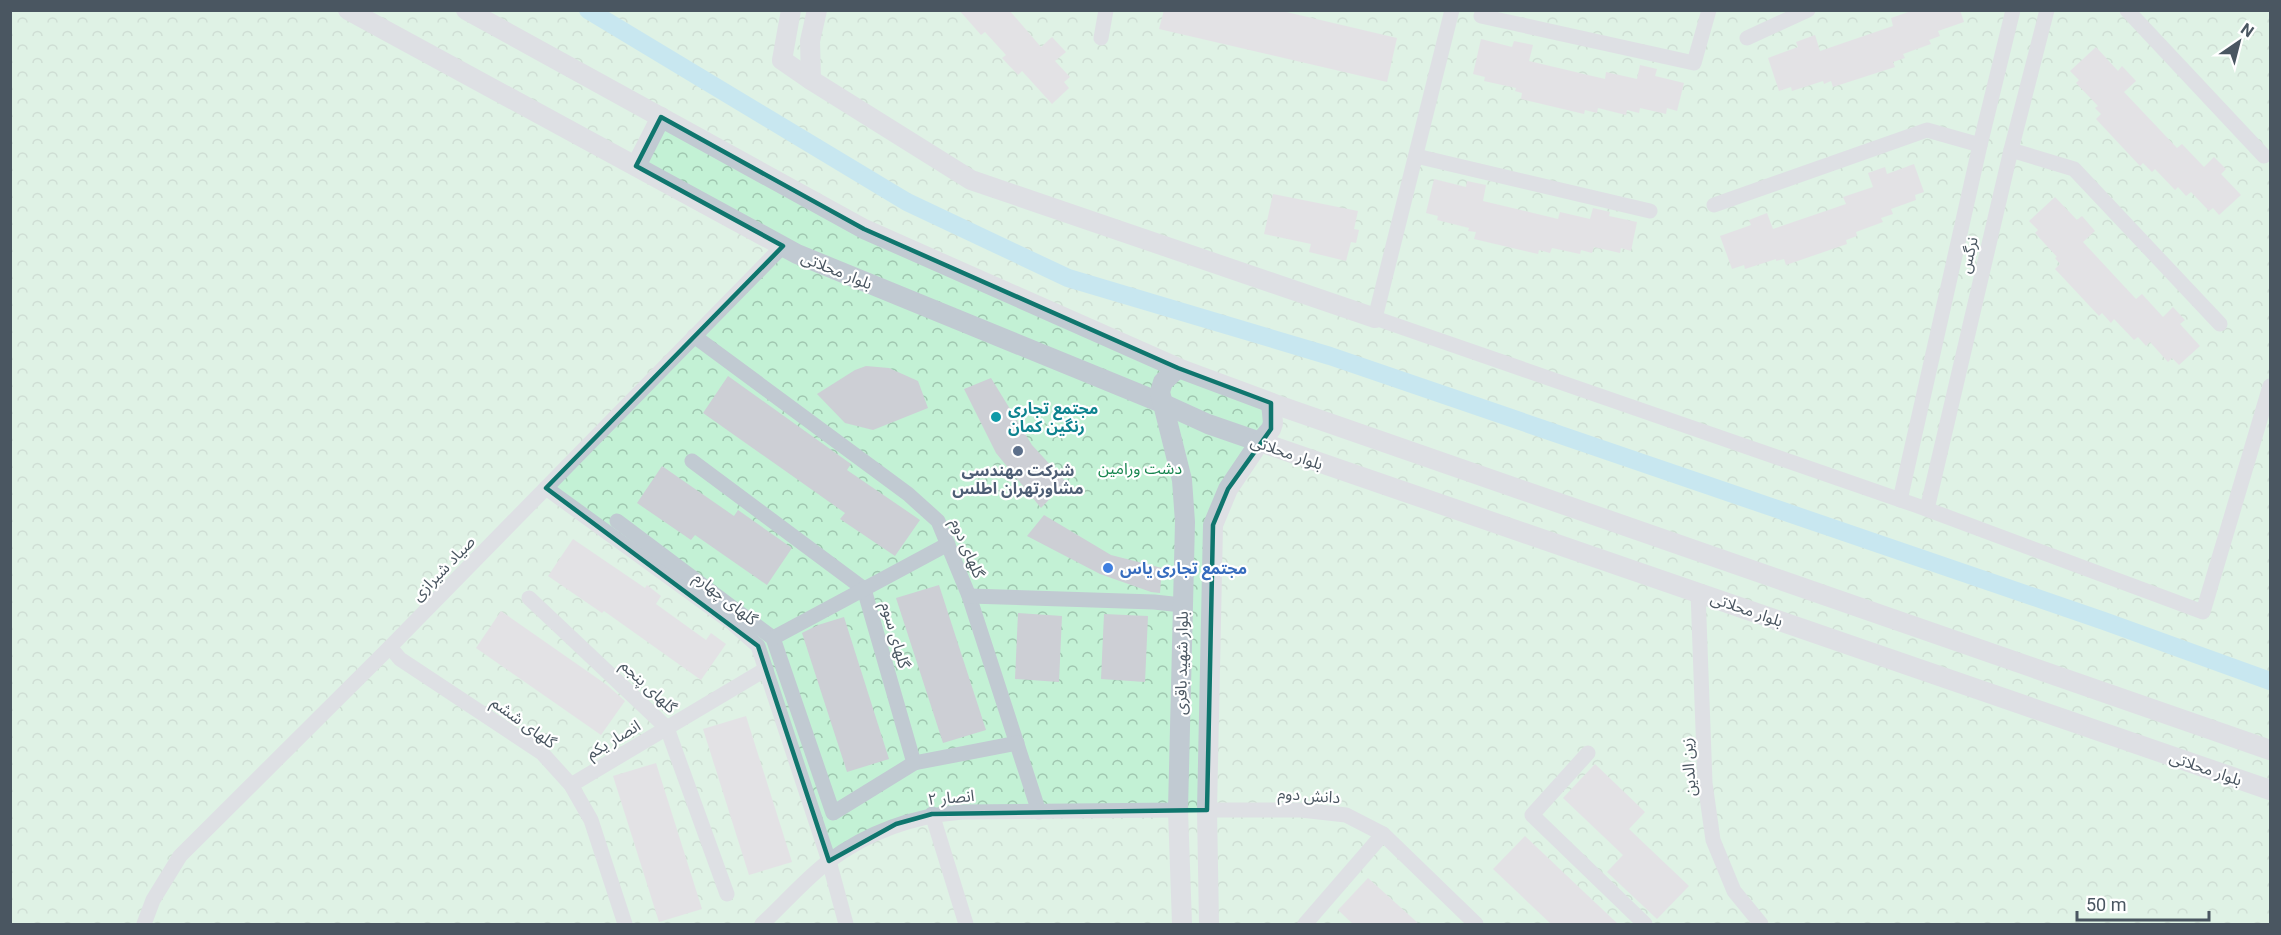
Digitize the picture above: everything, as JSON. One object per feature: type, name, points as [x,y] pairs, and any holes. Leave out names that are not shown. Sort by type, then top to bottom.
[{"type":"street","name":"بلوار محلاتی","points":[[348,10],[783,246],[1208,424],[2271,790]]},
{"type":"street","points":[[466,10],[864,229],[1178,368],[1271,403],[2271,750]]},
{"type":"street","points":[[790,10],[782,60],[971,180],[1927,509],[2203,612],[2271,386]]},
{"type":"street","points":[[811,80],[810,41],[817,10]]},
{"type":"street","points":[[1101,38],[1106,10]]},
{"type":"street","points":[[1375,318],[1452,10]]},
{"type":"street","points":[[1481,16],[1694,63],[1709,10]]},
{"type":"street","points":[[1747,38],[1808,10]]},
{"type":"street","name":"نرگس","points":[[1900,500],[1980,145],[2013,10]]},
{"type":"street","name":"نرگس","points":[[1927,509],[2011,150],[2047,10]]},
{"type":"street","points":[[2127,10],[2264,156]]},
{"type":"street","points":[[636,166],[661,117]]},
{"type":"street","points":[[1714,205],[1927,130],[1980,145]]},
{"type":"street","points":[[2011,150],[2074,169],[2220,324]]},
{"type":"street","points":[[1416,156],[1650,210]]},
{"type":"street","name":"صیاد شیرازی","points":[[144,924],[153,900],[180,856],[390,647],[783,246]]},
{"type":"street","name":"گلهای دوم","points":[[694,336],[908,494],[938,521],[969,596],[1039,812]]},
{"type":"street","points":[[1164,404],[1160,392],[1163,382],[1178,368]]},
{"type":"street","name":"بلوار شهید باقری","points":[[1209,924],[1207,810],[1213,525],[1228,489],[1271,429],[1273,423],[1271,403]]},
{"type":"street","name":"بلوار شهید باقری","points":[[1164,404],[1182,480],[1185,522],[1178,810],[1182,924]]},
{"type":"street","name":"گلهای سوم","points":[[692,461],[864,589],[914,763]]},
{"type":"street","name":"گلهای چهارم","points":[[546,488],[588,516],[732,623],[758,646],[829,861],[846,924]]},
{"type":"street","points":[[617,521],[773,638],[833,813],[914,763],[1017,743]]},
{"type":"street","points":[[773,638],[948,544]]},
{"type":"street","name":"زین الدین","points":[[1698,592],[1705,783],[1713,840],[1734,891],[1761,924]]},
{"type":"street","points":[[969,596],[1154,602],[1182,605]]},
{"type":"street","name":"گلهای پنجم","points":[[529,598],[667,728],[727,894]]},
{"type":"street","name":"گلهای ششم","points":[[390,647],[400,659],[542,753],[571,785],[591,820],[625,924]]},
{"type":"street","name":"انصار یکم","points":[[571,785],[766,669]]},
{"type":"street","points":[[1588,753],[1532,815],[1645,924]]},
{"type":"street","points":[[1178,810],[1207,810]]},
{"type":"street","name":"انصار ۲","points":[[762,924],[829,861],[888,828],[932,814],[1178,810]]},
{"type":"street","name":"دانش دوم","points":[[1207,810],[1301,810],[1346,815],[1383,834],[1476,924]]},
{"type":"street","points":[[932,814],[966,924]]},
{"type":"street","points":[[1313,922],[1383,834]]},
{"type":"highlighted area","points":[[661,117],[864,229],[1178,368],[1271,403],[1271,429],[1228,489],[1213,525],[1207,810],[932,814],[896,824],[829,861],[758,646],[546,488],[783,246],[636,166]]},
{"type":"green space","name":"دشت ورامین","points":[[11,11],[2270,11],[2270,924],[11,924]]},
{"type":"building","points":[[959,10],[1009,10],[1041,47],[1052,37],[1066,52],[1055,61],[1070,77],[1064,82],[1069,88],[1052,104],[1022,71],[1018,75],[1002,58],[1006,55],[985,32],[981,35]]},
{"type":"building","points":[[1164,10],[1278,10],[1397,38],[1387,82],[1159,29]]},
{"type":"building","points":[[1914,10],[1960,10],[1964,22],[1938,31],[1940,36],[1929,40],[1931,44],[1903,54],[1905,58],[1893,62],[1895,67],[1833,87],[1831,81],[1824,84],[1823,81],[1792,91],[1791,87],[1779,91],[1768,58],[1798,47],[1796,42],[1815,35],[1820,51],[1893,26],[1891,18]]},
{"type":"building","points":[[1481,39],[1512,47],[1514,41],[1533,45],[1529,61],[1605,79],[1606,72],[1637,79],[1640,65],[1657,69],[1655,76],[1684,83],[1677,111],[1667,108],[1666,114],[1640,108],[1639,113],[1627,110],[1626,115],[1598,108],[1597,113],[1585,110],[1584,114],[1521,99],[1522,93],[1515,91],[1516,88],[1484,81],[1485,77],[1473,74]]},
{"type":"building","points":[[2096,47],[2118,71],[2122,66],[2136,81],[2124,92],[2177,148],[2182,144],[2204,167],[2214,157],[2226,169],[2221,174],[2241,195],[2219,215],[2213,208],[2209,211],[2191,192],[2186,196],[2178,187],[2175,190],[2155,169],[2152,172],[2143,163],[2140,166],[2096,119],[2101,114],[2095,108],[2098,106],[2076,83],[2079,80],[2070,71]]},
{"type":"building","points":[[1914,164],[1924,192],[1915,195],[1916,200],[1891,209],[1893,214],[1881,218],[1883,222],[1856,232],[1857,236],[1846,240],[1847,244],[1786,265],[1784,259],[1776,261],[1776,259],[1745,269],[1744,265],[1732,269],[1720,236],[1751,225],[1749,220],[1767,213],[1773,229],[1846,204],[1843,197],[1873,187],[1868,173],[1885,167],[1887,174]]},
{"type":"building","points":[[1434,179],[1466,187],[1467,181],[1486,185],[1483,201],[1558,219],[1560,212],[1590,219],[1593,208],[1610,212],[1609,216],[1637,222],[1631,251],[1621,248],[1620,253],[1594,247],[1592,253],[1581,250],[1580,254],[1552,248],[1550,253],[1539,250],[1538,254],[1474,239],[1476,232],[1468,231],[1469,228],[1437,220],[1438,216],[1426,213]]},
{"type":"building","points":[[1273,194],[1358,211],[1354,229],[1359,230],[1356,243],[1351,242],[1346,261],[1309,252],[1311,244],[1264,234]]},
{"type":"building","points":[[2055,197],[2077,220],[2082,216],[2095,231],[2083,242],[2136,299],[2142,294],[2163,317],[2173,307],[2185,320],[2180,324],[2200,346],[2179,365],[2172,358],[2168,362],[2150,342],[2146,346],[2138,337],[2134,340],[2114,319],[2111,323],[2102,313],[2099,316],[2055,269],[2060,264],[2055,258],[2057,257],[2035,233],[2038,230],[2029,221]]},
{"type":"building","points":[[866,366],[889,368],[918,381],[928,408],[873,430],[845,423],[817,394],[855,370]]},
{"type":"building","points":[[728,376],[851,464],[847,470],[920,520],[895,556],[840,519],[845,513],[703,413]]},
{"type":"building","name":"مجتمع تجاری رنگین کمان","points":[[991,378],[1032,445],[1066,482],[1041,508],[996,453],[964,389]]},
{"type":"building","points":[[662,466],[734,516],[738,510],[792,548],[767,585],[695,535],[691,540],[637,503]]},
{"type":"building","points":[[1044,515],[1111,555],[1162,568],[1160,593],[1100,574],[1027,536]]},
{"type":"building","points":[[573,539],[645,588],[647,585],[661,596],[656,604],[706,640],[711,633],[726,644],[701,680],[604,611],[602,613],[548,576]]},
{"type":"building","points":[[939,585],[986,730],[943,743],[896,598]]},
{"type":"building","points":[[501,611],[607,685],[625,701],[601,735],[476,648]]},
{"type":"building","points":[[1018,613],[1062,616],[1059,682],[1015,679]]},
{"type":"building","points":[[1104,614],[1148,616],[1145,682],[1101,679]]},
{"type":"building","points":[[844,617],[889,759],[847,772],[802,633]]},
{"type":"building","points":[[746,716],[792,862],[749,875],[703,729]]},
{"type":"building","points":[[656,763],[702,909],[659,922],[613,776]]},
{"type":"building","points":[[1595,764],[1645,812],[1629,829],[1689,886],[1657,919],[1607,872],[1623,855],[1563,798]]},
{"type":"building","points":[[1525,836],[1618,924],[1551,924],[1493,869]]},
{"type":"building","points":[[1368,878],[1419,924],[1353,924],[1338,910]]},
{"type":"waterway","points":[[588,10],[907,202],[1068,278],[1330,356],[2104,621],[2270,681]]},
{"type":"place","name":"مجتمع تجاری رنگین کمان","points":[[996,417]]},
{"type":"place","name":"شرکت مهندسی مشاورتهران اطلس","points":[[1018,451]]},
{"type":"place","name":"مجتمع تجاری یاس","points":[[1108,568]]}]
